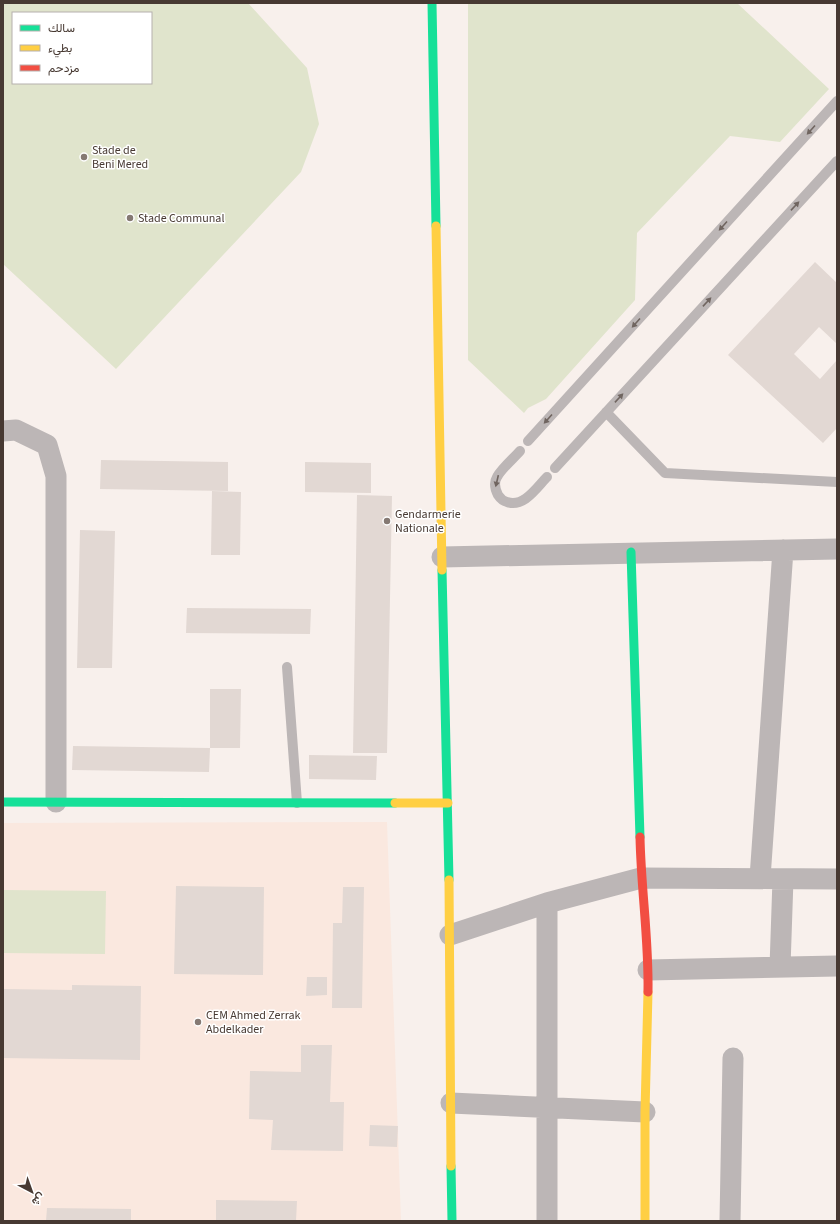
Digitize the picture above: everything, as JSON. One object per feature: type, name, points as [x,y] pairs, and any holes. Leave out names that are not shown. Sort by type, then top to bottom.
[{"type":"street","points":[[432,3],[448,803],[452,1221]]},
{"type":"street","points":[[3,431],[16,430],[46,445],[56,476],[56,802]]},
{"type":"street","points":[[442,557],[837,549]]},
{"type":"street","points":[[760,878],[783,550]]},
{"type":"street","points":[[631,552],[641,878],[648,970],[645,1112],[645,1221]]},
{"type":"street","points":[[3,802],[448,803]]},
{"type":"street","points":[[450,935],[547,903],[641,878],[837,879]]},
{"type":"street","points":[[780,967],[783,879]]},
{"type":"street","points":[[547,903],[547,1221]]},
{"type":"street","points":[[648,970],[837,966]]},
{"type":"street","points":[[730,1221],[733,1058]]},
{"type":"street","points":[[451,1103],[645,1112]]},
{"type":"lane","points":[[528,441],[837,101]]},
{"type":"lane","points":[[555,468],[837,161]]},
{"type":"lane","points":[[606,412],[665,473],[837,482]]},
{"type":"lane","points":[[520,451],[497,476],[496,490],[504,501],[518,503],[524,500],[547,477]]},
{"type":"lane","points":[[287,667],[297,803]]},
{"type":"shaded area","name":"CEM Ahmed Zerrak Abdelkader","points":[[387,822],[401,1221],[3,1221],[3,823]]},
{"type":"green space","name":"Stade Communal","points":[[3,3],[248,3],[307,68],[319,124],[301,172],[116,369],[3,264]]},
{"type":"green space","points":[[468,3],[737,3],[829,89],[780,142],[730,136],[637,233],[635,300],[546,399],[528,408],[524,413],[468,360]]},
{"type":"green space","points":[[3,890],[106,891],[105,954],[3,953]]},
{"type":"building","points":[[815,262],[837,283],[837,344],[819,327],[794,354],[820,379],[837,360],[837,428],[823,443],[728,355]]},
{"type":"building","points":[[101,460],[228,462],[228,491],[100,489]]},
{"type":"building","points":[[305,462],[371,463],[371,493],[305,492]]},
{"type":"building","points":[[212,491],[241,492],[240,555],[211,555]]},
{"type":"building","points":[[357,495],[392,496],[387,753],[353,753]]},
{"type":"building","points":[[80,530],[115,531],[112,668],[77,668]]},
{"type":"building","points":[[187,608],[311,609],[310,634],[186,633]]},
{"type":"building","points":[[210,689],[241,689],[240,748],[210,748]]},
{"type":"building","points":[[73,746],[210,748],[209,772],[72,770]]},
{"type":"building","points":[[309,755],[377,756],[376,780],[309,779]]},
{"type":"building","points":[[176,886],[264,887],[263,975],[174,974]]},
{"type":"building","points":[[343,887],[364,887],[362,1008],[332,1008],[333,923],[342,923]]},
{"type":"building","points":[[307,977],[327,977],[327,995],[306,996]]},
{"type":"building","points":[[72,985],[141,986],[140,1060],[3,1058],[3,989],[72,990]]},
{"type":"building","points":[[301,1045],[332,1045],[330,1102],[344,1102],[343,1151],[271,1150],[273,1120],[249,1119],[250,1071],[301,1072]]},
{"type":"building","points":[[370,1125],[398,1126],[397,1147],[369,1146]]},
{"type":"building","points":[[216,1200],[297,1201],[296,1221],[216,1221]]},
{"type":"building","points":[[47,1208],[131,1209],[131,1221],[46,1221]]},
{"type":"traffic: fast","points":[[432,3],[436,226]]},
{"type":"traffic: fast","points":[[631,552],[640,837]]},
{"type":"traffic: fast","points":[[442,570],[449,880]]},
{"type":"traffic: fast","points":[[3,802],[395,803]]},
{"type":"traffic: fast","points":[[451,1166],[452,1221]]},
{"type":"traffic: slow","points":[[436,226],[442,570]]},
{"type":"traffic: slow","points":[[395,803],[448,803]]},
{"type":"traffic: slow","points":[[449,880],[451,1166]]},
{"type":"traffic: slow","points":[[645,1221],[645,1112],[648,992]]},
{"type":"traffic: jam","points":[[640,837],[648,992]]},
{"type":"place","name":"Stade de Beni Mered","points":[[84,157]]},
{"type":"place","name":"Stade Communal","points":[[130,218]]},
{"type":"place","name":"Gendarmerie Nationale","points":[[387,521]]},
{"type":"place","name":"CEM Ahmed Zerrak Abdelkader","points":[[198,1022]]}]
